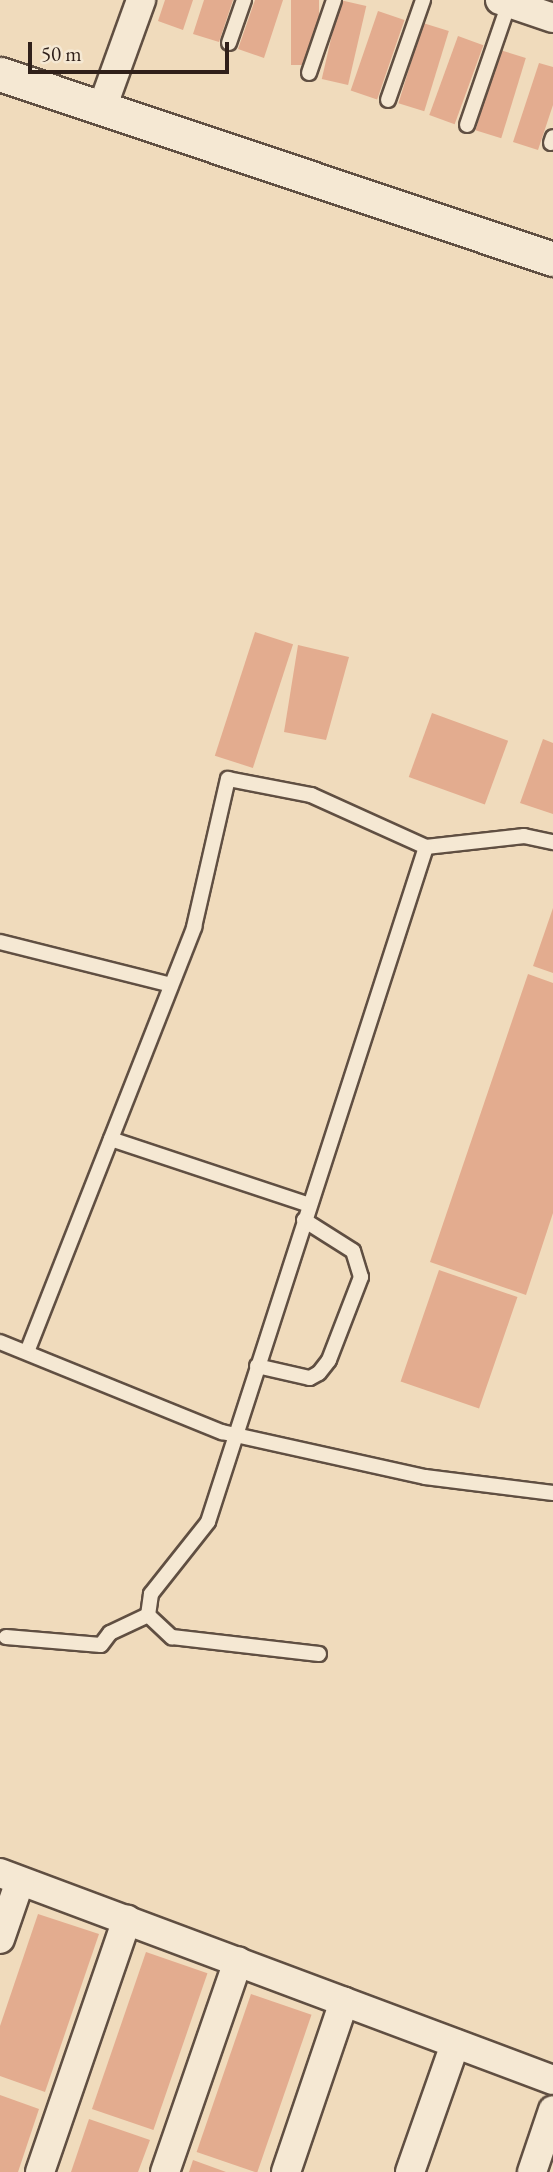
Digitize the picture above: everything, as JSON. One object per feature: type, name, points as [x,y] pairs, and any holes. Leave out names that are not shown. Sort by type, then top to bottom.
[{"type":"street","points":[[102,108],[141,0]]},
{"type":"street","points":[[507,1],[553,18]]},
{"type":"street","points":[[0,74],[553,259]]},
{"type":"street","points":[[0,1939],[10,1877],[553,2080]]},
{"type":"street","points":[[40,2172],[127,1920]]},
{"type":"street","points":[[165,2172],[238,1961]]},
{"type":"street","points":[[286,2172],[344,2002]]},
{"type":"street","points":[[410,2172],[455,2044]]},
{"type":"street","points":[[532,2172],[553,2110]]},
{"type":"lane","points":[[229,43],[244,0]]},
{"type":"lane","points":[[309,73],[334,0]]},
{"type":"lane","points":[[388,100],[422,0]]},
{"type":"lane","points":[[467,125],[507,1]]},
{"type":"lane","points":[[27,1352],[194,927],[228,779],[311,795],[426,847],[524,836],[553,842]]},
{"type":"lane","points":[[148,1615],[151,1594],[208,1522],[426,847]]},
{"type":"lane","points":[[0,942],[171,985]]},
{"type":"lane","points":[[111,1139],[309,1205]]},
{"type":"lane","points":[[257,1366],[310,1378],[319,1373],[329,1360],[361,1277],[353,1251],[304,1220]]},
{"type":"lane","points":[[0,1342],[234,1435],[425,1477],[553,1493]]},
{"type":"lane","points":[[6,1637],[101,1645],[110,1633],[148,1615]]},
{"type":"lane","points":[[148,1615],[172,1637],[319,1654]]},
{"type":"building","points":[[165,0],[193,0],[183,30],[158,21]]},
{"type":"building","points":[[204,0],[233,0],[219,42],[193,34]]},
{"type":"building","points":[[255,0],[283,0],[264,58],[238,49]]},
{"type":"building","points":[[291,0],[319,0],[319,65],[291,65]]},
{"type":"building","points":[[340,0],[366,6],[348,85],[322,79]]},
{"type":"building","points":[[378,11],[404,20],[377,100],[351,90]]},
{"type":"building","points":[[423,23],[449,31],[424,111],[398,103]]},
{"type":"building","points":[[458,36],[483,45],[455,124],[429,115]]},
{"type":"building","points":[[500,50],[526,58],[501,138],[475,130]]},
{"type":"building","points":[[539,63],[553,67],[553,105],[538,150],[513,142]]},
{"type":"building","points":[[255,632],[293,644],[253,768],[215,756]]},
{"type":"building","points":[[298,645],[349,657],[326,740],[284,732]]},
{"type":"building","points":[[432,713],[508,741],[485,805],[409,777]]},
{"type":"building","points":[[543,739],[553,743],[553,814],[520,803]]},
{"type":"building","points":[[553,908],[553,973],[533,966]]},
{"type":"building","points":[[528,974],[553,983],[553,1213],[526,1295],[430,1262]]},
{"type":"building","points":[[439,1270],[517,1297],[479,1409],[401,1382]]},
{"type":"building","points":[[38,1914],[99,1934],[45,2092],[0,2076],[0,2026]]},
{"type":"building","points":[[146,1952],[207,1973],[153,2130],[92,2109]]},
{"type":"building","points":[[251,1994],[312,2015],[257,2172],[197,2152]]},
{"type":"building","points":[[0,2095],[39,2109],[18,2172],[0,2172]]},
{"type":"building","points":[[89,2119],[150,2140],[138,2172],[71,2172]]},
{"type":"building","points":[[193,2160],[226,2172],[189,2172]]}]
